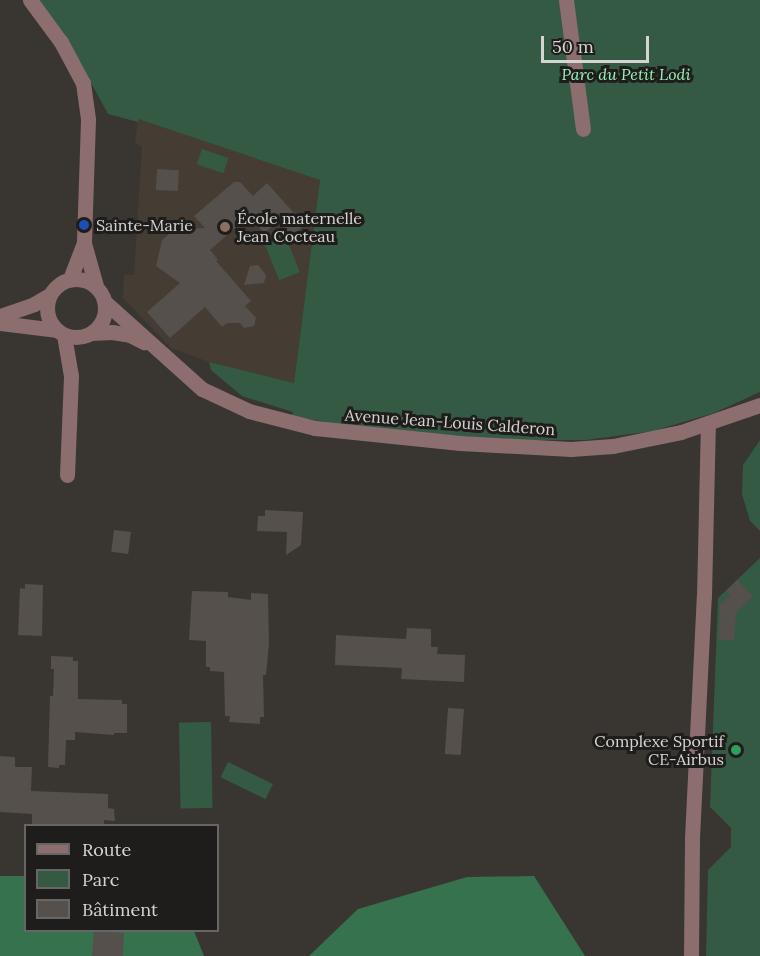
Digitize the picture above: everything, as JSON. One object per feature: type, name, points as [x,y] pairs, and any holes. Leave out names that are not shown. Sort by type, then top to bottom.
[{"type":"street","points":[[30,0],[61,42],[83,83],[88,120],[84,243],[70,279]]},
{"type":"street","points":[[566,0],[583,129]]},
{"type":"street","name":"Avenue Jean-Louis Calderon","points":[[84,243],[96,286],[105,302],[182,373],[221,400],[281,421],[322,429],[460,443],[571,449],[646,441],[708,424],[760,405]]},
{"type":"street","points":[[0,316],[34,304],[48,296],[61,282],[70,279],[80,279],[96,286]]},
{"type":"street","points":[[48,296],[47,315],[60,333],[71,376],[67,475]]},
{"type":"street","points":[[71,376],[86,335],[103,319],[105,302]]},
{"type":"street","name":"Avenue Jean-Louis Calderon","points":[[0,323],[60,333],[86,335],[112,332],[130,335],[155,347]]},
{"type":"street","points":[[691,956],[692,837],[704,596],[708,424]]},
{"type":"shaded area","name":"École maternelle Jean Cocteau","points":[[138,119],[320,180],[294,383],[209,362],[171,348],[123,298],[124,275],[134,275],[142,147],[135,143]]},
{"type":"green space","name":"Parc du Petit Lodi","points":[[38,0],[760,0],[760,392],[714,413],[653,431],[586,440],[507,440],[353,427],[292,416],[293,412],[242,396],[211,370],[209,362],[294,383],[320,180],[138,119],[138,122],[108,114],[64,33]]},
{"type":"green space","points":[[202,149],[228,158],[223,173],[197,164]]},
{"type":"green space","points":[[284,233],[300,272],[279,280],[264,241]]},
{"type":"green space","points":[[760,440],[760,531],[750,521],[742,494],[743,465]]},
{"type":"green space","name":"Complexe Sportif CE-Airbus","points":[[760,558],[760,956],[706,956],[708,870],[731,847],[731,828],[710,807],[718,598]]},
{"type":"green space","points":[[211,722],[213,808],[181,809],[179,723]]},
{"type":"green space","points":[[228,762],[273,784],[265,799],[221,777]]},
{"type":"green space","points":[[0,876],[24,876],[24,932],[194,932],[204,956],[0,956]]},
{"type":"green space","points":[[534,876],[585,956],[309,956],[358,909],[467,877]]},
{"type":"building","points":[[157,169],[179,170],[178,191],[156,190]]},
{"type":"building","points":[[234,182],[240,182],[253,196],[267,183],[302,222],[301,228],[296,232],[289,232],[278,222],[264,233],[256,224],[249,224],[244,220],[210,250],[218,260],[216,261],[251,301],[245,306],[256,318],[254,326],[244,328],[240,323],[227,323],[222,327],[205,307],[170,338],[147,312],[180,283],[156,266],[162,240],[175,229],[205,228],[194,216]]},
{"type":"building","points":[[258,265],[266,275],[264,283],[244,285],[250,266]]},
{"type":"building","points":[[265,510],[303,512],[301,545],[286,555],[287,532],[257,531],[258,516],[265,516]]},
{"type":"building","points":[[114,530],[131,532],[128,554],[111,552]]},
{"type":"building","points":[[737,580],[753,596],[736,613],[734,640],[719,640],[720,605],[730,596],[727,590]]},
{"type":"building","points":[[25,584],[43,585],[42,636],[18,635],[20,588],[25,589]]},
{"type":"building","points":[[192,591],[228,592],[228,597],[251,600],[251,593],[268,594],[269,644],[266,675],[263,675],[264,717],[260,717],[260,724],[229,722],[230,716],[225,716],[224,672],[210,671],[210,667],[206,667],[206,641],[189,640]]},
{"type":"building","points":[[407,628],[431,629],[431,647],[438,647],[437,654],[465,655],[464,682],[401,679],[402,668],[335,665],[336,635],[406,639]]},
{"type":"building","points":[[51,656],[73,657],[73,661],[78,661],[78,699],[122,700],[122,704],[127,704],[127,733],[114,733],[114,735],[75,732],[75,740],[66,740],[65,765],[59,765],[59,768],[48,767],[50,696],[53,696],[54,669],[51,669]]},
{"type":"building","points":[[448,708],[464,709],[461,755],[445,754]]},
{"type":"building","points":[[0,756],[15,757],[15,767],[32,767],[31,791],[108,794],[108,808],[114,809],[115,821],[104,820],[104,824],[32,824],[32,814],[0,812]]},
{"type":"building","points":[[94,932],[124,933],[123,956],[92,956]]},
{"type":"place","name":"Sainte-Marie","points":[[84,225]]},
{"type":"place","name":"École maternelle Jean Cocteau","points":[[225,227]]},
{"type":"place","name":"Complexe Sportif CE-Airbus","points":[[736,750]]}]
